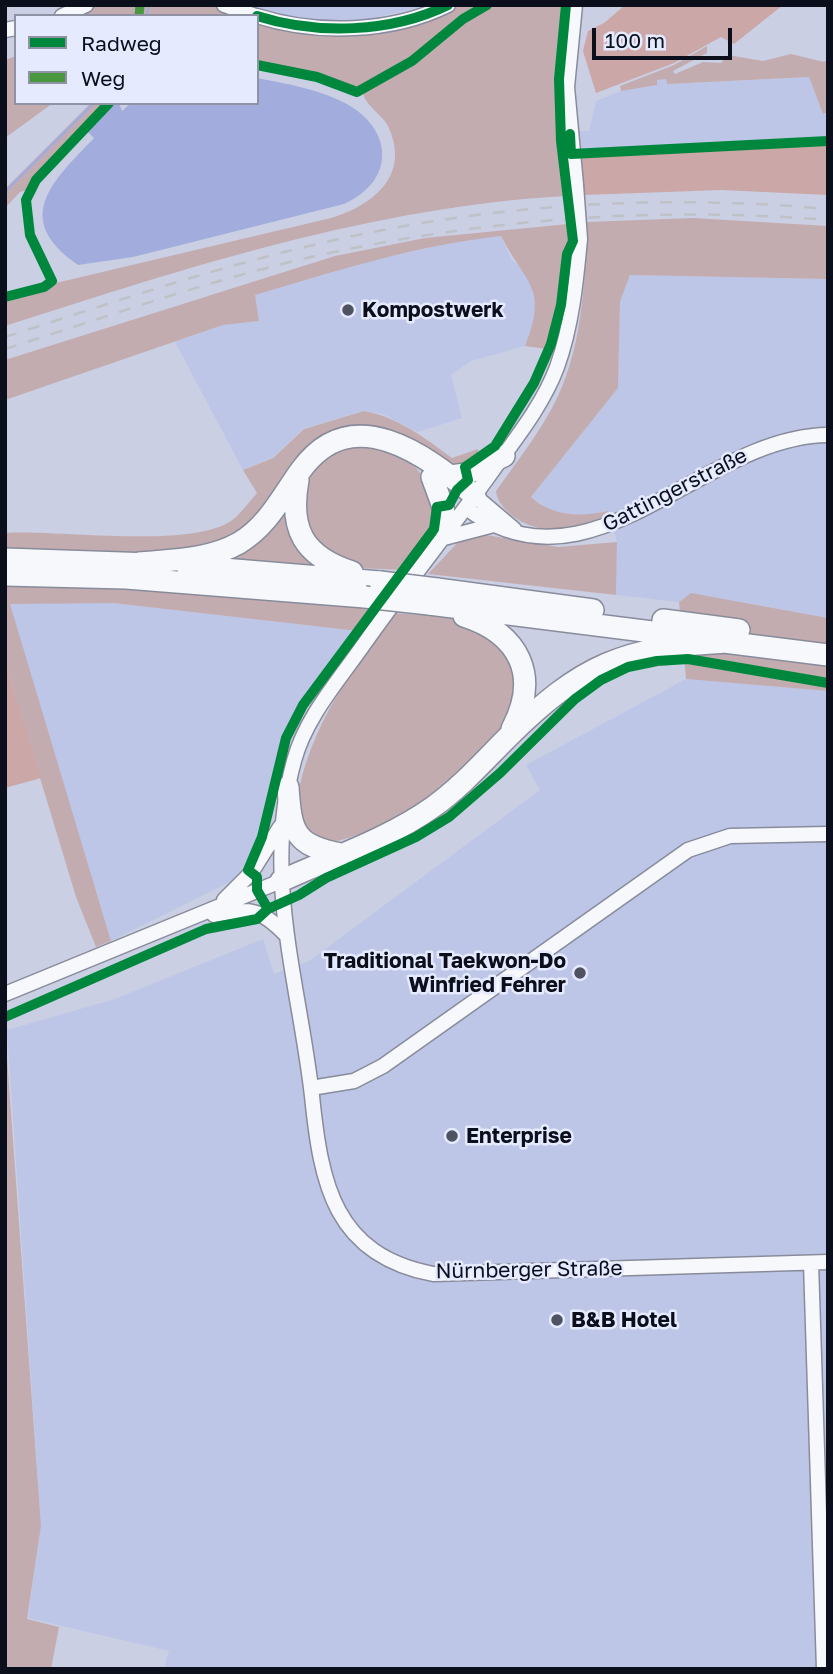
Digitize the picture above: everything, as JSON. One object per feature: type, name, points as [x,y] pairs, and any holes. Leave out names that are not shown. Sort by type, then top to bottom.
[{"type":"highway","points":[[139,563],[195,557],[238,543],[273,513],[312,455],[347,436],[367,434],[389,440],[407,450],[471,502]]},
{"type":"highway","points":[[441,477],[466,474],[504,456]]},
{"type":"highway","points":[[300,471],[295,510],[302,539],[323,561],[373,589]]},
{"type":"highway","points":[[441,477],[445,536]]},
{"type":"highway","points":[[5,559],[139,563],[373,589],[828,655]]},
{"type":"highway","points":[[5,575],[373,589]]},
{"type":"highway","points":[[433,597],[828,642]]},
{"type":"highway","points":[[433,597],[490,626],[519,656],[523,669],[523,701],[507,738]]},
{"type":"highway","points":[[281,881],[402,827],[433,807],[460,786],[507,738],[572,682],[604,663],[632,653],[675,645],[728,642]]},
{"type":"highway","points":[[288,787],[291,824],[297,835],[317,849],[341,854]]},
{"type":"street","points":[[66,14],[86,5]]},
{"type":"street","points":[[224,5],[251,14]]},
{"type":"street","points":[[259,16],[311,28],[350,27],[418,19],[448,5]]},
{"type":"street","points":[[216,908],[251,873],[281,826],[301,740],[327,697],[504,456],[538,404],[556,369],[574,301],[580,239],[567,88],[575,5]]},
{"type":"street","name":"Gattingerstraße","points":[[471,502],[490,526],[520,533],[564,536],[593,531],[627,519],[750,451],[774,443],[828,435]]},
{"type":"street","points":[[471,502],[520,533]]},
{"type":"street","points":[[445,536],[490,526]]},
{"type":"street","name":"Nürnberger Straße","points":[[281,826],[281,881],[286,935],[323,1176],[346,1226],[361,1243],[390,1262],[412,1270],[461,1275],[535,1270],[828,1262]]},
{"type":"street","points":[[311,1088],[354,1081],[383,1066],[688,850],[730,836],[828,834]]},
{"type":"street","points":[[5,994],[281,881]]},
{"type":"street","points":[[182,922],[250,910],[263,914],[286,935]]},
{"type":"street","points":[[811,1263],[826,1648],[824,1669]]},
{"type":"shaded area","points":[[97,5],[137,5],[136,14],[77,14]]},
{"type":"shaded area","points":[[141,5],[210,5],[236,14],[140,14]]},
{"type":"shaded area","points":[[243,5],[431,5],[360,21],[305,22]]},
{"type":"shaded area","points":[[452,5],[480,5],[412,58],[360,88],[259,64],[259,21],[379,28],[387,33],[412,25]]},
{"type":"shaded area","points":[[491,5],[565,5],[557,85],[566,196],[494,202],[352,226],[212,262],[5,326],[5,299],[60,282],[331,218],[361,205],[384,186],[395,159],[394,143],[388,126],[366,101],[363,92],[440,43],[463,21]]},
{"type":"shaded area","points":[[625,5],[783,5],[734,44],[721,37],[674,63],[596,93],[583,51],[588,31],[604,23]]},
{"type":"shaded area","points":[[707,46],[707,53],[673,71],[675,74],[703,62],[721,63],[728,55],[763,61],[791,54],[824,62],[828,59],[828,112],[823,114],[809,77],[667,84],[666,79],[657,80],[657,85],[621,91],[620,86],[674,65]]},
{"type":"shaded area","points":[[14,57],[14,105],[50,105],[5,138],[5,60]]},
{"type":"shaded area","points":[[809,77],[823,114],[828,112],[828,139],[577,152],[576,131],[589,131],[596,101],[621,91],[657,85],[657,80],[667,78],[668,84]]},
{"type":"shaded area","points":[[259,78],[302,87],[345,103],[361,114],[380,140],[380,169],[373,182],[361,194],[344,204],[133,257],[78,265],[58,248],[46,231],[43,215],[46,200],[53,184],[94,138],[85,129],[109,105],[120,105],[122,111],[129,105],[259,105]]},
{"type":"shaded area","points":[[89,105],[105,105],[27,190],[20,192],[5,208],[5,189]]},
{"type":"shaded area","points":[[828,142],[828,195],[721,190],[584,195],[577,155]]},
{"type":"shaded area","points":[[693,218],[828,226],[828,279],[630,275],[620,302],[618,388],[531,497],[540,504],[568,514],[608,511],[611,523],[556,530],[542,529],[517,519],[502,505],[496,491],[545,421],[566,375],[578,332],[587,222]]},
{"type":"shaded area","points":[[568,224],[570,242],[565,255],[561,297],[546,349],[525,346],[535,311],[534,298],[531,287],[501,236],[408,252],[255,295],[259,321],[223,325],[5,400],[5,360],[335,256],[425,238]]},
{"type":"shaded area","points":[[501,236],[511,259],[522,268],[531,284],[537,317],[525,346],[471,361],[451,375],[462,418],[418,432],[383,414],[364,411],[304,428],[273,457],[243,470],[175,342],[223,325],[259,321],[254,295],[371,261],[462,240]]},
{"type":"shaded area","points":[[630,275],[828,279],[828,618],[691,593],[679,602],[616,595],[617,542],[608,511],[584,516],[552,511],[531,497],[618,388],[620,302]]},
{"type":"shaded area","points":[[364,411],[400,423],[452,458],[478,449],[479,458],[464,469],[347,430],[254,527],[198,554],[5,551],[5,533],[161,536],[218,527],[236,517],[257,493],[243,470],[273,458],[304,429]]},
{"type":"shaded area","points":[[350,441],[405,455],[431,486],[435,516],[431,528],[401,570],[359,568],[336,562],[302,525],[306,483],[315,464],[323,456]]},
{"type":"shaded area","points":[[294,484],[294,519],[338,574],[214,558]]},
{"type":"shaded area","points":[[480,534],[558,547],[617,542],[616,595],[428,574],[461,539]]},
{"type":"shaded area","points":[[5,580],[353,605],[372,610],[358,631],[113,603],[10,604],[111,941],[96,947],[76,897],[5,662]]},
{"type":"shaded area","points":[[691,593],[828,618],[828,691],[686,679],[679,602]]},
{"type":"shaded area","points":[[9,603],[113,603],[358,631],[286,741],[260,835],[242,869],[230,882],[111,941]]},
{"type":"shaded area","points":[[424,612],[475,622],[504,640],[520,688],[510,714],[492,742],[473,763],[425,801],[371,830],[321,844],[295,819],[299,790],[316,736],[343,685],[392,613],[421,615]]},
{"type":"shaded area","points":[[5,662],[41,778],[5,788]]},
{"type":"shaded area","points":[[686,679],[828,691],[828,1669],[164,1669],[169,1651],[28,1618],[41,1526],[7,1030],[115,999],[263,939],[274,974],[309,961],[540,790],[526,765]]},
{"type":"shaded area","points":[[5,1030],[41,1526],[27,1619],[59,1627],[51,1669],[5,1669]]},
{"type":"waterway","points":[[147,14],[149,5]]},
{"type":"waterway","points":[[5,192],[92,105]]},
{"type":"railway","points":[[5,337],[267,256],[434,221],[499,212],[631,203],[763,204],[828,209]]},
{"type":"railway","points":[[5,349],[234,277],[311,257],[439,233],[568,219],[633,216],[763,216],[828,220]]},
{"type":"marked path","points":[[139,14],[140,5]]},
{"type":"cycle path","points":[[259,17],[304,26],[354,28],[403,21],[448,5]]},
{"type":"cycle path","points":[[259,65],[317,77],[357,92],[412,61],[463,19],[487,5]]},
{"type":"cycle path","points":[[268,909],[257,890],[257,877],[248,870],[262,837],[286,738],[303,705],[434,529],[437,507],[449,505],[457,490],[468,480],[465,467],[495,446],[534,383],[551,344],[561,305],[567,254],[573,241],[561,141],[559,79],[566,5]]},
{"type":"cycle path","points":[[5,297],[44,287],[52,281],[30,235],[26,200],[36,180],[107,105]]},
{"type":"cycle path","points":[[570,134],[571,154],[828,141]]},
{"type":"cycle path","points":[[5,1017],[206,929],[257,919],[268,909],[299,895],[326,878],[416,837],[449,817],[500,773],[575,699],[601,680],[628,667],[657,661],[688,659],[828,683]]},
{"type":"place","name":"Kompostwerk","points":[[348,310]]},
{"type":"place","name":"Traditional Taekwon-Do Winfried Fehrer","points":[[580,973]]},
{"type":"place","name":"Enterprise","points":[[452,1136]]},
{"type":"place","name":"B&B Hotel","points":[[557,1320]]}]
